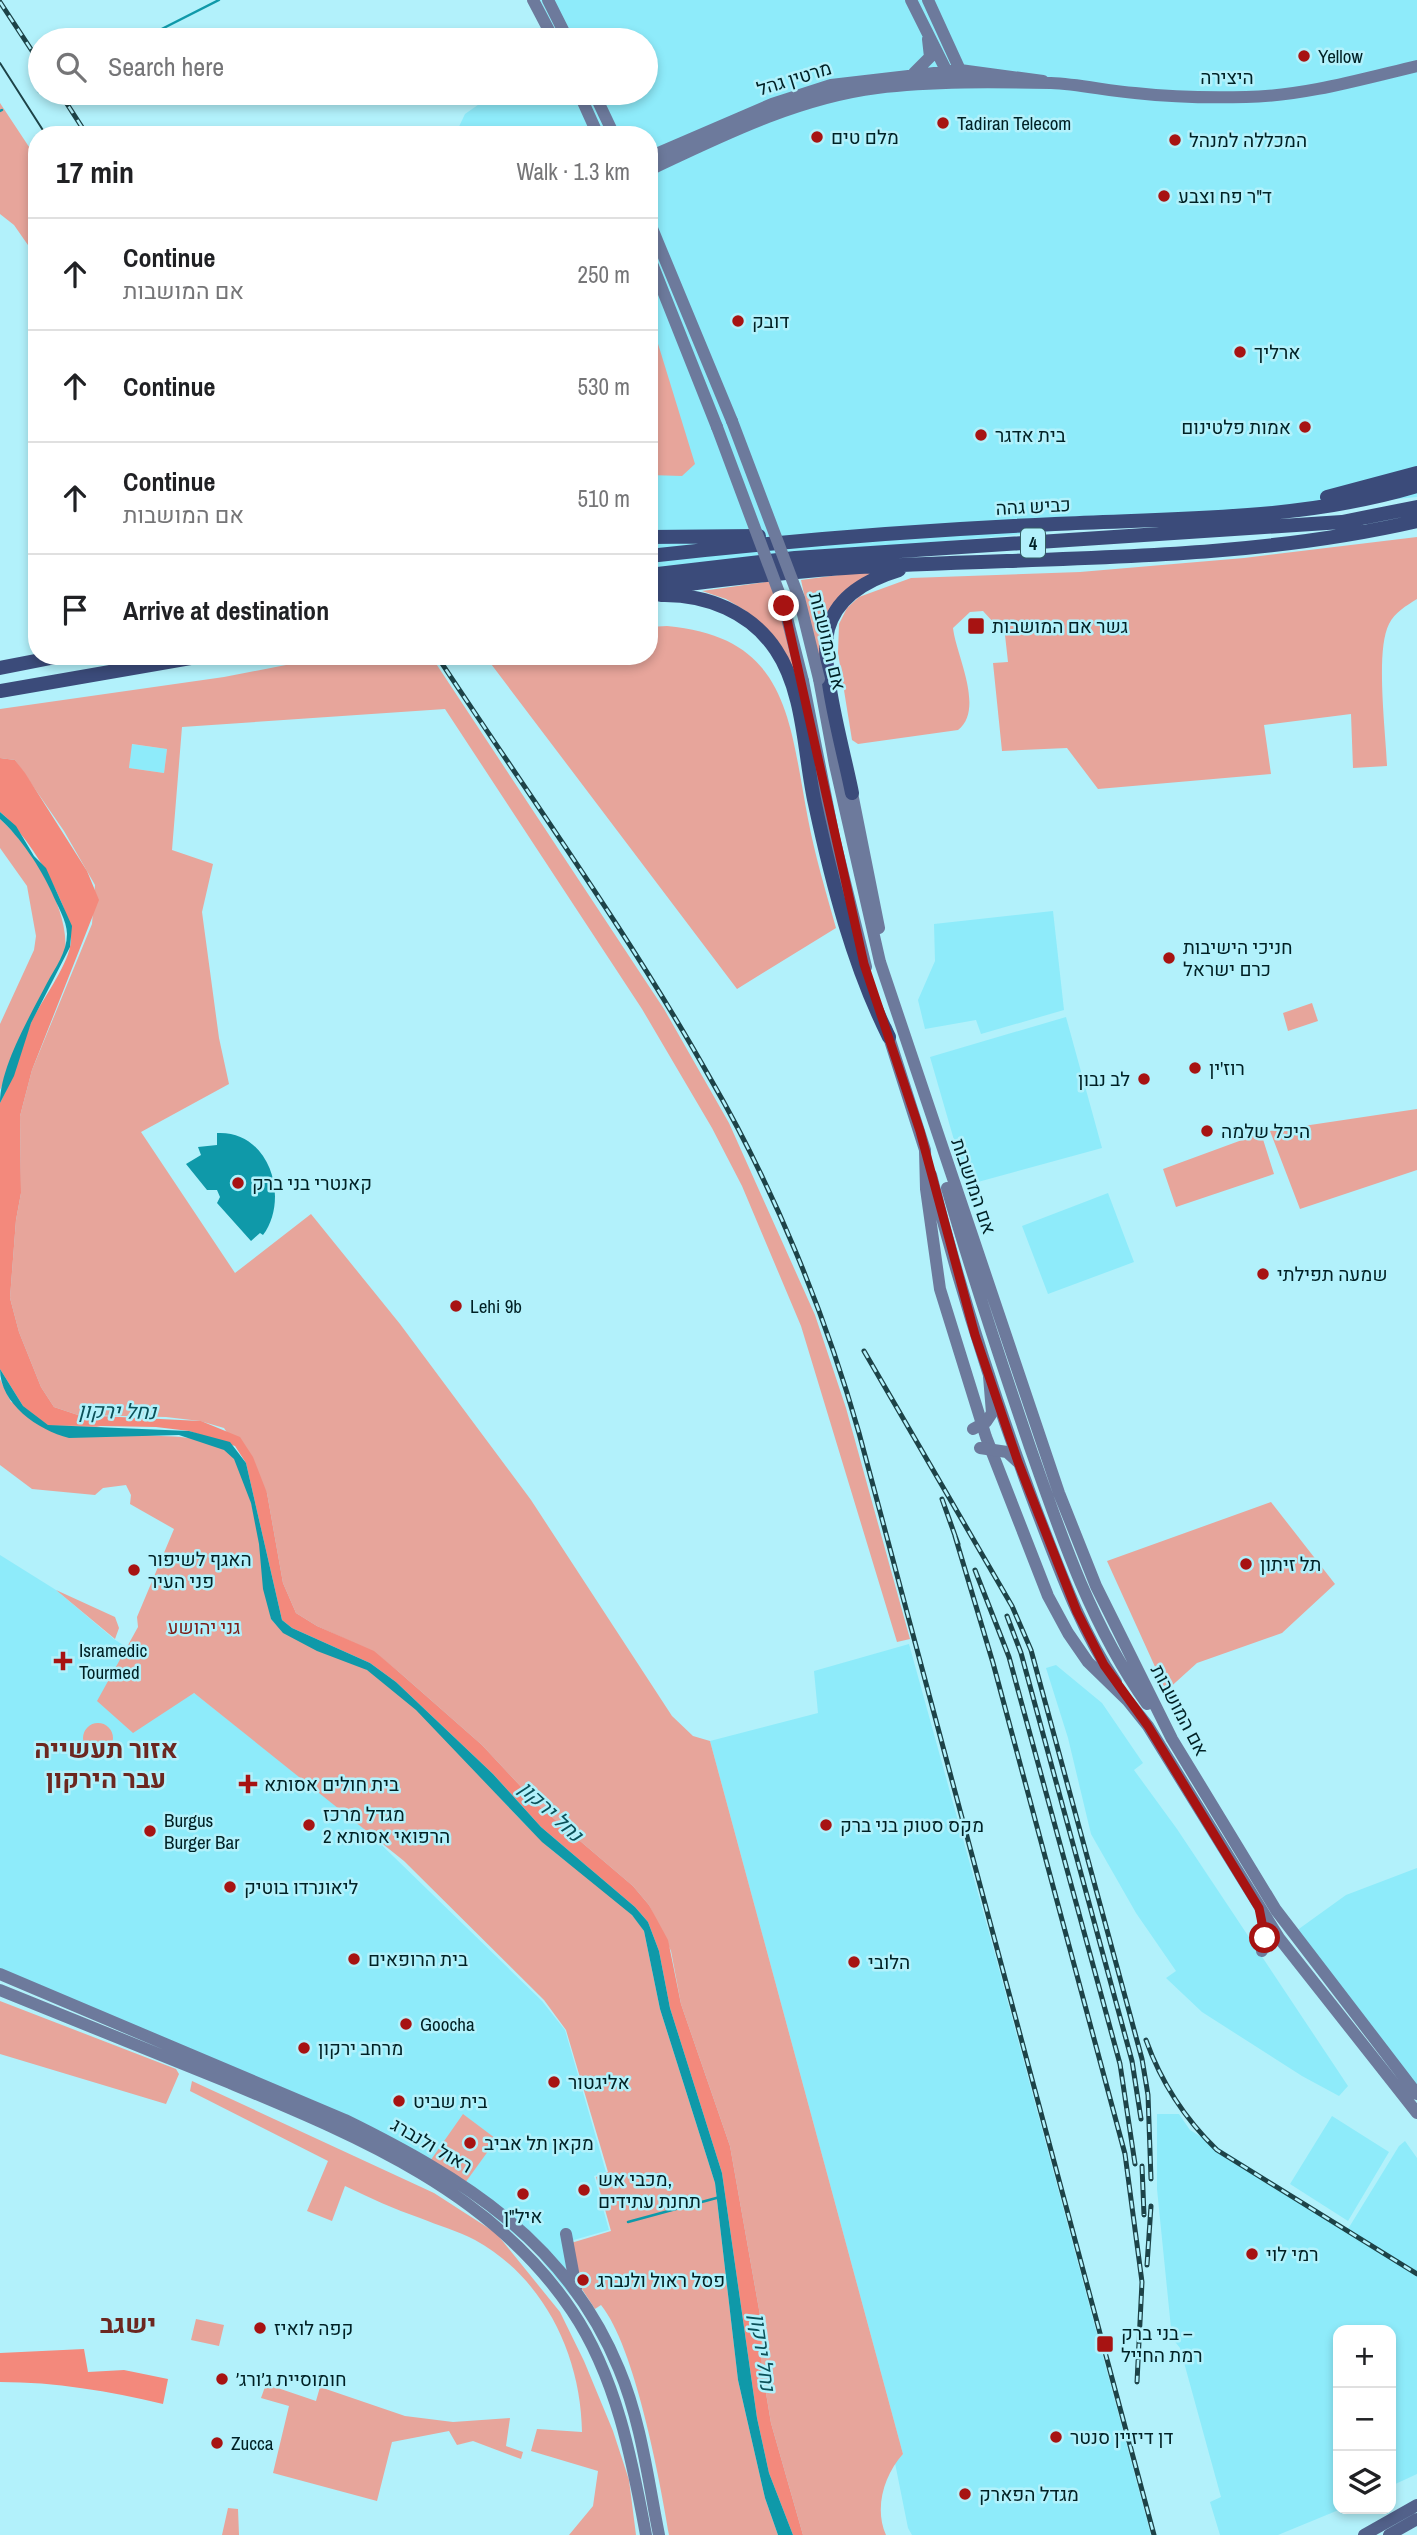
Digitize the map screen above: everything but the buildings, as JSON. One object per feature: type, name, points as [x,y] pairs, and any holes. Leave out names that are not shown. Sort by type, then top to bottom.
[{"type":"highway","points":[[1236,515],[1341,494],[1417,473]]},
{"type":"highway","name":"כביש גהה","points":[[658,555],[820,537],[1236,515],[1318,507],[1417,486]]},
{"type":"highway","name":"כביש גהה","points":[[658,574],[795,558],[1342,522],[1417,507]]},
{"type":"highway","points":[[658,588],[844,568],[1213,551],[1345,535],[1417,521]]},
{"type":"highway","points":[[658,537],[820,537]]},
{"type":"highway","points":[[852,793],[832,692],[828,630],[838,609],[855,590],[893,572],[914,566]]},
{"type":"highway","points":[[658,595],[694,597],[726,608],[753,625],[779,655],[794,695],[815,804],[859,968],[889,1037]]},
{"type":"highway","points":[[0,668],[28,662]]},
{"type":"highway","points":[[0,691],[150,665]]},
{"type":"main road","points":[[533,0],[548,28]]},
{"type":"main road","points":[[548,0],[562,28]]},
{"type":"main road","points":[[911,0],[953,75]]},
{"type":"main road","points":[[928,0],[944,30],[965,57],[985,72]]},
{"type":"main road","points":[[909,75],[922,68],[929,57],[922,19]]},
{"type":"main road","points":[[944,30],[953,75]]},
{"type":"main road","name":"היצירה","points":[[1401,67],[1417,56]]},
{"type":"main road","name":"היצירה","points":[[953,75],[1138,93],[1270,96],[1335,85],[1401,67],[1417,66]]},
{"type":"main road","name":"היצירה","points":[[953,75],[985,72],[1031,77],[1051,83]]},
{"type":"main road","name":"מרטין גהל","points":[[658,151],[772,104],[831,85],[909,75],[953,75]]},
{"type":"main road","name":"מרטין גהל","points":[[658,166],[777,114],[832,96],[953,75]]},
{"type":"main road","points":[[584,105],[594,126]]},
{"type":"main road","points":[[600,105],[610,126]]},
{"type":"main road","name":"אם המושבות","points":[[658,243],[732,421],[799,598],[819,679],[852,846],[886,984],[930,1118],[1087,1563],[1172,1739],[1290,1930],[1417,2094]]},
{"type":"main road","name":"אם המושבות","points":[[658,279],[784,606],[803,681],[864,964],[925,1150],[926,1189],[940,1289],[986,1437],[1048,1596],[1088,1662],[1128,1701],[1148,1726],[1259,1908],[1293,1956],[1417,2113]]},
{"type":"main road","points":[[852,793],[881,940],[886,984]]},
{"type":"main road","points":[[930,1118],[941,1168],[978,1294],[1055,1519],[1098,1620],[1127,1674],[1172,1739]]},
{"type":"main road","points":[[925,1150],[989,1376],[1018,1462],[1077,1612],[1104,1665],[1128,1701]]},
{"type":"main road","points":[[973,1429],[986,1422],[992,1413],[989,1376]]},
{"type":"main road","points":[[980,1448],[1007,1452],[1018,1462]]},
{"type":"main road","points":[[1259,1908],[1265,1931],[1262,1951]]},
{"type":"main road","points":[[0,1974],[194,2054],[187,2066]]},
{"type":"main road","name":"ראול ולנברג","points":[[0,1990],[320,2121],[368,2145],[474,2207],[504,2231],[559,2293],[592,2345],[611,2392],[646,2535]]},
{"type":"main road","name":"ראול ולנברג","points":[[194,2054],[197,2047],[246,2069],[256,2082],[376,2135],[461,2183],[538,2244],[577,2292],[603,2334],[620,2371],[641,2445],[659,2535]]},
{"type":"main road","points":[[566,2234],[577,2292]]},
{"type":"main road","points":[[1391,2529],[1417,2505]]},
{"type":"main road","points":[[640,2535],[641,2509]]},
{"type":"main road","points":[[1364,2535],[1417,2519]]},
{"type":"shaded area","points":[[540,0],[1417,0],[1417,497],[658,568],[658,126],[459,126],[465,114],[478,105],[658,105],[658,28],[553,28]]},
{"type":"shaded area","points":[[131,744],[167,749],[164,773],[129,768]]},
{"type":"shaded area","points":[[0,758],[15,760],[25,773],[87,871],[99,900],[32,1070],[20,1116],[21,1193],[16,1220],[10,1298],[19,1332],[41,1387],[54,1407],[78,1415],[201,1421],[240,1437],[253,1457],[267,1493],[283,1583],[296,1613],[317,1626],[374,1651],[482,1745],[539,1806],[633,1886],[649,1905],[668,1940],[681,2004],[730,2146],[760,2315],[762,2369],[771,2423],[803,2535],[793,2535],[769,2473],[757,2418],[722,2173],[670,2008],[659,1951],[648,1922],[635,1907],[541,1827],[493,1774],[396,1682],[370,1663],[292,1628],[282,1620],[246,1463],[235,1446],[189,1431],[156,1427],[48,1425],[23,1406],[0,1369],[0,1103],[31,1023],[65,961],[71,941],[64,909],[46,871],[22,836],[0,812]]},
{"type":"shaded area","points":[[0,812],[16,826],[34,856],[46,868],[72,926],[70,947],[31,1023],[14,1076],[0,1103],[10,1058],[60,960],[67,934],[61,913],[42,873],[0,819]]},
{"type":"shaded area","points":[[1053,911],[1064,1010],[981,1034],[976,1020],[925,1029],[918,1000],[935,961],[934,924]]},
{"type":"shaded area","points":[[1066,1017],[1102,1148],[967,1185],[930,1057]]},
{"type":"shaded area","name":"קאנטרי בני ברק","points":[[217,1133],[235,1135],[250,1143],[262,1154],[270,1169],[275,1203],[271,1220],[263,1235],[260,1233],[251,1241],[217,1203],[220,1197],[217,1190],[207,1190],[186,1164],[201,1155],[198,1147],[217,1145]]},
{"type":"shaded area","points":[[1108,1193],[1134,1262],[1048,1294],[1022,1226]]},
{"type":"shaded area","points":[[0,1369],[23,1406],[48,1425],[189,1431],[230,1442],[246,1463],[282,1620],[292,1628],[370,1663],[396,1682],[493,1774],[541,1827],[635,1907],[648,1922],[659,1951],[670,2008],[722,2173],[757,2418],[769,2473],[793,2535],[778,2535],[765,2498],[738,2380],[715,2183],[660,2009],[644,1931],[632,1915],[542,1842],[416,1710],[367,1670],[317,1651],[283,1633],[271,1619],[263,1589],[259,1544],[251,1503],[234,1459],[224,1450],[179,1435],[69,1438],[57,1434],[34,1422],[14,1404],[6,1393]]},
{"type":"shaded area","points":[[0,1555],[56,1590],[114,1639],[194,1693],[358,1822],[542,2001],[565,2030],[606,2172],[594,2176],[609,2230],[570,2241],[570,2295],[533,2250],[474,2200],[363,2136],[0,1979]]},
{"type":"shaded area","points":[[909,1644],[1151,2535],[912,2535],[908,2528],[895,2463],[903,2454],[710,1741],[818,1713],[814,1671]]},
{"type":"shaded area","points":[[1056,1665],[1102,1703],[1143,1763],[1134,1770],[1177,1829],[1348,2086],[1339,2096],[1302,2076],[1202,2012],[1166,1978],[1176,1971],[1136,1913],[1091,1834],[1068,1738],[1046,1668]]},
{"type":"shaded area","points":[[1417,1868],[1417,2086],[1296,1931],[1346,1895]]},
{"type":"shaded area","points":[[1157,2114],[1179,2114],[1190,2130],[1348,2229],[1399,2146],[1405,2141],[1417,2158],[1417,2474],[1396,2484],[1396,2325],[1333,2325],[1333,2512],[1278,2535],[1220,2535],[1210,2502],[1221,2497],[1180,2348],[1172,2338],[1157,2189]]},
{"type":"shaded area","points":[[1332,2116],[1389,2152],[1348,2221],[1290,2184]]},
{"type":"shaded area","points":[[84,2349],[88,2372],[124,2370],[168,2379],[163,2404],[82,2388],[0,2382],[0,2353]]},
{"type":"green space","points":[[0,103],[28,145],[28,245],[14,225],[0,214]]},
{"type":"green space","points":[[658,344],[695,464],[682,476],[658,475]]},
{"type":"green space","points":[[1417,537],[1417,599],[1391,620],[1385,636],[1382,693],[1387,766],[1353,768],[1351,714],[1264,725],[1271,774],[1098,789],[1067,748],[1002,751],[993,663],[1008,662],[1005,635],[983,611],[970,612],[953,628],[969,696],[966,721],[958,730],[858,744],[852,740],[838,653],[839,624],[847,608],[859,597],[911,578],[1080,572],[1244,558]]},
{"type":"green space","points":[[876,570],[847,591],[819,664],[801,580]]},
{"type":"green space","points":[[772,581],[802,693],[746,611],[726,599],[702,591]]},
{"type":"green space","points":[[658,626],[707,633],[738,647],[760,666],[776,690],[787,717],[814,847],[836,928],[737,989],[492,665],[658,665]]},
{"type":"green space","points":[[286,665],[437,665],[664,1009],[729,1123],[815,1315],[846,1408],[910,1639],[897,1642],[801,1326],[742,1186],[712,1128],[642,1009],[445,709],[182,727],[172,850],[213,864],[202,912],[219,1038],[229,1084],[141,1132],[235,1273],[311,1214],[400,1324],[531,1500],[672,1716],[693,1736],[710,1741],[903,2454],[896,2462],[883,2492],[881,2514],[886,2535],[803,2535],[771,2423],[762,2369],[760,2315],[730,2146],[681,2004],[671,1951],[649,1905],[633,1886],[539,1806],[482,1745],[399,1672],[374,1652],[317,1626],[296,1613],[283,1583],[267,1493],[224,1428],[200,1421],[166,1417],[78,1415],[54,1407],[41,1387],[19,1332],[10,1298],[16,1220],[21,1193],[20,1116],[32,1070],[92,924],[95,885],[64,831],[15,760],[0,758],[0,709],[224,677]],"holes":[[[132,744],[167,749],[164,773],[129,768]]]},
{"type":"green space","points":[[0,819],[24,845],[55,897],[65,934],[65,950],[0,1090],[0,1024],[34,950],[36,936],[27,886],[0,848]]},
{"type":"green space","points":[[1312,1003],[1318,1021],[1288,1031],[1283,1013]]},
{"type":"green space","points":[[1417,1109],[1417,1170],[1300,1209],[1270,1131]]},
{"type":"green space","points":[[1261,1133],[1274,1174],[1176,1207],[1163,1169]]},
{"type":"green space","name":"גני יהושע","points":[[0,1379],[11,1402],[120,1431],[200,1440],[212,1443],[233,1457],[240,1469],[253,1510],[271,1619],[281,1629],[305,1644],[357,1664],[393,1689],[438,1731],[544,1843],[611,1894],[644,1931],[660,2009],[715,2183],[738,2380],[765,2498],[778,2535],[669,2535],[644,2415],[625,2351],[601,2305],[595,2309],[576,2280],[571,2243],[611,2231],[596,2177],[608,2172],[566,2030],[544,2000],[404,1861],[194,1693],[133,1733],[97,1701],[138,1627],[137,1617],[174,1529],[130,1504],[131,1495],[126,1485],[103,1488],[95,1495],[32,1489],[0,1465]]},
{"type":"green space","points":[[1271,1502],[1335,1584],[1282,1633],[1197,1663],[1166,1691],[1107,1561]]},
{"type":"green space","points":[[56,1590],[115,1617],[119,1628],[115,1639]]},
{"type":"green space","points":[[98,1723],[109,1727],[113,1738],[109,1749],[98,1753],[87,1749],[83,1738],[87,1727]]},
{"type":"green space","points":[[0,2001],[176,2069],[179,2074],[166,2104],[0,2054]]},
{"type":"green space","points":[[192,2081],[434,2193],[496,2233],[560,2312],[584,2361],[613,2431],[629,2480],[636,2535],[569,2535],[593,2506],[598,2471],[531,2451],[537,2429],[582,2432],[575,2375],[566,2347],[539,2297],[521,2275],[475,2240],[345,2186],[332,2221],[307,2211],[328,2161],[190,2091]]},
{"type":"green space","points":[[463,2114],[499,2141],[494,2143],[465,2183],[428,2164]]},
{"type":"green space","points":[[196,2319],[224,2325],[219,2346],[191,2340]]},
{"type":"green space","points":[[266,2384],[316,2401],[320,2387],[405,2416],[453,2422],[510,2418],[506,2446],[523,2452],[521,2459],[473,2441],[457,2445],[449,2431],[392,2442],[377,2501],[273,2473],[289,2406],[261,2398]]},
{"type":"green space","points":[[228,2508],[238,2509],[239,2535],[222,2535]]},
{"type":"waterway","points":[[164,28],[219,0]]},
{"type":"waterway","points":[[628,2222],[720,2197]]},
{"type":"tram line","points":[[0,63],[40,126]]},
{"type":"railway","points":[[0,2],[28,45]]},
{"type":"railway","points":[[68,105],[81,126]]},
{"type":"railway","points":[[443,665],[612,917],[678,1024],[755,1162],[814,1296],[859,1433],[1154,2535]]},
{"type":"railway","points":[[864,1351],[1012,1606],[1031,1650],[1142,2059],[1148,2095],[1151,2179]]},
{"type":"railway","points":[[942,1499],[958,1544]]},
{"type":"railway","points":[[955,1536],[993,1663],[1125,2154],[1142,2282],[1137,2382]]},
{"type":"railway","points":[[975,1570],[1009,1657],[1120,2064],[1135,2164]]},
{"type":"railway","points":[[1007,1616],[1021,1653],[1132,2061],[1141,2119]]},
{"type":"railway","points":[[1146,2040],[1175,2099],[1217,2150],[1417,2274]]},
{"type":"railway","points":[[1142,2166],[1144,2215]]},
{"type":"railway","points":[[1147,2265],[1151,2206]]},
{"type":"place","name":"Yellow","points":[[1304,56]]},
{"type":"place","name":"Tadiran Telecom","points":[[943,123]]},
{"type":"place","name":"מלם טים","points":[[817,137]]},
{"type":"place","name":"המכללה למנהל","points":[[1175,140]]},
{"type":"place","name":"ד\"ר פח וצבע","points":[[1164,196]]},
{"type":"place","name":"דובק","points":[[738,321]]},
{"type":"place","name":"ארליך","points":[[1240,352]]},
{"type":"place","name":"אמות פלטינום","points":[[1305,427]]},
{"type":"place","name":"בית אדגר","points":[[981,435]]},
{"type":"place","name":"גשר אם המושבות","points":[[976,626]]},
{"type":"place","name":"חניכי הישיבות כרם ישראל","points":[[1169,958]]},
{"type":"place","name":"רוז'ין","points":[[1195,1068]]},
{"type":"place","name":"לב נבון","points":[[1144,1079]]},
{"type":"place","name":"היכל שלמה","points":[[1207,1131]]},
{"type":"place","name":"קאנטרי בני ברק","points":[[238,1183]]},
{"type":"place","name":"שמעה תפילתי","points":[[1263,1274]]},
{"type":"place","name":"Lehi 9b","points":[[456,1306]]},
{"type":"place","name":"תל זיתון","points":[[1246,1564]]},
{"type":"place","name":"האגף לשיפור פני העיר","points":[[134,1570]]},
{"type":"place","name":"Isramedic Tourmed","points":[[63,1661]]},
{"type":"place","name":"בית חולים אסותא","points":[[248,1784]]},
{"type":"place","name":"מגדל מרכז הרפואי אסותא 2","points":[[309,1825]]},
{"type":"place","name":"מקס סטוק בני ברק","points":[[826,1825]]},
{"type":"place","name":"Burgus Burger Bar","points":[[150,1831]]},
{"type":"place","name":"ליאונרדו בוטיק","points":[[230,1887]]},
{"type":"place","name":"בית הרופאים","points":[[354,1959]]},
{"type":"place","name":"הלובי","points":[[854,1962]]},
{"type":"place","name":"Goocha","points":[[406,2024]]},
{"type":"place","name":"מרחב ירקון","points":[[304,2048]]},
{"type":"place","name":"אליגטור","points":[[554,2082]]},
{"type":"place","name":"בית שביט","points":[[399,2101]]},
{"type":"place","name":"מקאן תל אביב","points":[[470,2143]]},
{"type":"place","name":"מכבי אש, תחנת עתידים","points":[[584,2190]]},
{"type":"place","name":"איל\"ן","points":[[523,2194]]},
{"type":"place","name":"רמי לוי","points":[[1252,2254]]},
{"type":"place","name":"פסל ראול ולנברג","points":[[583,2280]]},
{"type":"place","name":"קפה לואיז","points":[[260,2328]]},
{"type":"place","name":"בני ברק – רמת החייל","points":[[1105,2344]]},
{"type":"place","name":"חומוסיית ג׳ורג׳","points":[[222,2379]]},
{"type":"place","name":"דן דיזיין סנטר","points":[[1056,2437]]},
{"type":"place","name":"Zucca","points":[[217,2443]]},
{"type":"place","name":"מגדל הפארק","points":[[965,2494]]},
{"type":"district","name":"אזור תעשייה עבר הירקון","points":[[106,1763]]},
{"type":"district","name":"ישגב","points":[[128,2323]]},
{"type":"route","points":[[784,606],[803,681],[834,838],[864,964],[920,1131],[975,1335],[1018,1462],[1077,1612],[1104,1665],[1148,1726],[1259,1908],[1265,1938]]},
{"type":"water label","name":"נחל ירקון","points":[[117,1411]]},
{"type":"water label","name":"נחל ירקון","points":[[551,1811]]},
{"type":"water label","name":"נחל ירקון","points":[[763,2352]]}]
